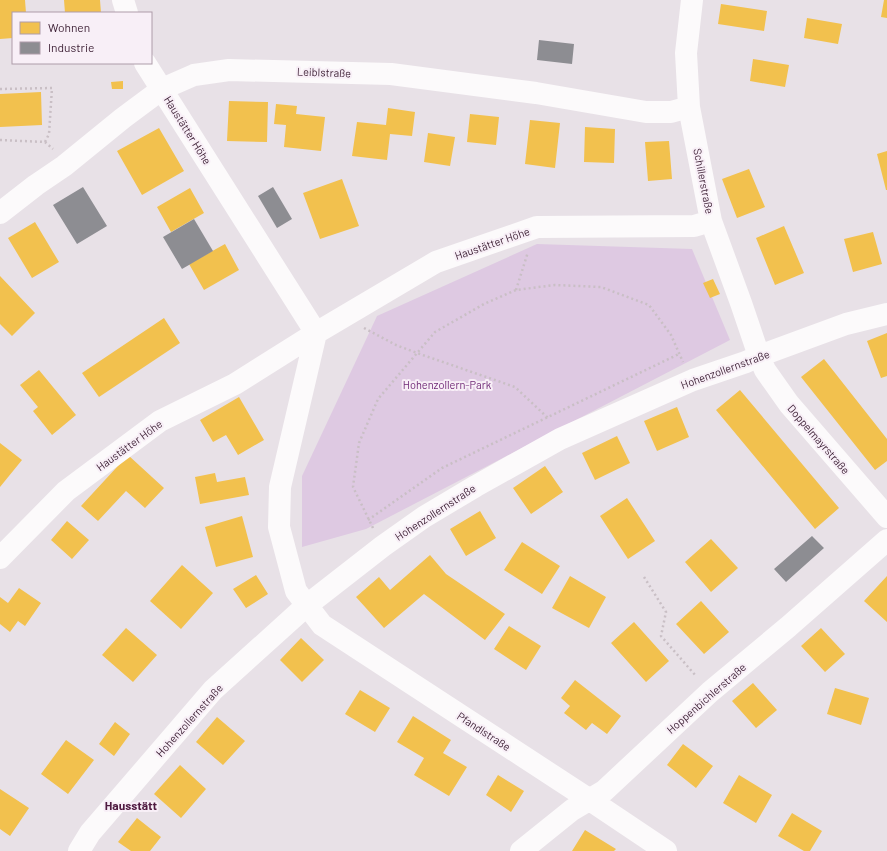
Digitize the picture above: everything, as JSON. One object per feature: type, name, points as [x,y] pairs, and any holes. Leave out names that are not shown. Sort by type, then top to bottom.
[{"type":"street","points":[[123,0],[127,12]]},
{"type":"street","name":"Schillerstraße","points":[[692,0],[686,53],[689,107],[711,221],[759,356]]},
{"type":"street","name":"Haustätter Höhe","points":[[146,64],[316,333]]},
{"type":"street","name":"Leiblstraße","points":[[0,213],[36,185],[64,166],[122,118],[162,89],[194,75],[229,70],[390,74],[536,93],[646,112],[671,112],[689,107]]},
{"type":"street","name":"Haustätter Höhe","points":[[0,558],[66,491],[160,421],[235,384],[316,333],[436,262],[536,227],[694,226],[711,221]]},
{"type":"street","name":"Hohenzollernstraße","points":[[79,851],[90,833],[213,690],[306,606],[424,517],[560,439],[693,380],[746,362],[846,324],[887,314]]},
{"type":"street","points":[[306,606],[296,591],[279,527],[280,487],[316,333]]},
{"type":"street","name":"Doppelmayrstraße","points":[[759,356],[765,370],[789,404],[887,517]]},
{"type":"street","name":"Hoppenbichlerstraße","points":[[521,851],[572,810],[604,791],[710,692],[788,627],[887,540]]},
{"type":"street","name":"Pfandlstraße","points":[[306,606],[322,625],[666,851]]},
{"type":"path","points":[[0,89],[52,88],[49,134],[45,142]]},
{"type":"path","points":[[0,140],[45,142],[53,149],[64,166]]},
{"type":"path","points":[[516,290],[536,227]]},
{"type":"path","points":[[384,546],[368,520],[353,487],[359,443],[378,399],[435,332],[484,304],[516,290],[555,285],[602,287],[649,305],[671,335],[693,380]]},
{"type":"path","points":[[344,317],[396,345],[515,387],[547,417],[560,439]]},
{"type":"path","points":[[368,520],[442,468],[679,354]]},
{"type":"path","points":[[644,577],[666,612],[661,636],[710,692]]},
{"type":"green space","name":"Hohenzollern-Park","points":[[537,244],[692,249],[730,340],[366,529],[302,547],[302,476],[377,316]]},
{"type":"building: Wohnen","points":[[0,0],[25,0],[26,12],[12,12],[12,38],[0,39]]},
{"type":"building: Wohnen","points":[[64,0],[100,0],[101,12],[65,12]]},
{"type":"building: Wohnen","points":[[884,0],[887,0],[887,18],[881,17]]},
{"type":"building: Wohnen","points":[[721,4],[767,11],[764,31],[718,24]]},
{"type":"building: Wohnen","points":[[807,18],[842,24],[838,44],[804,38]]},
{"type":"building: Wohnen","points":[[753,59],[789,65],[785,87],[750,81]]},
{"type":"building: Wohnen","points":[[123,81],[123,89],[112,89],[111,82]]},
{"type":"building: Wohnen","points":[[41,92],[42,125],[0,127],[0,94]]},
{"type":"building: Wohnen","points":[[229,101],[268,102],[267,142],[227,141]]},
{"type":"building: Wohnen","points":[[276,104],[297,106],[296,114],[325,117],[321,151],[284,147],[286,125],[274,124]]},
{"type":"building: Wohnen","points":[[388,108],[415,112],[412,136],[390,134],[387,160],[352,156],[357,122],[386,125]]},
{"type":"building: Wohnen","points":[[470,114],[499,117],[496,145],[467,142]]},
{"type":"building: Wohnen","points":[[530,120],[560,123],[555,168],[525,164]]},
{"type":"building: Wohnen","points":[[585,127],[615,129],[614,163],[584,162]]},
{"type":"building: Wohnen","points":[[159,128],[184,171],[142,195],[117,151]]},
{"type":"building: Wohnen","points":[[428,133],[455,137],[450,166],[424,162]]},
{"type":"building: Wohnen","points":[[669,141],[672,179],[648,181],[645,142]]},
{"type":"building: Wohnen","points":[[887,151],[887,190],[886,190],[877,154]]},
{"type":"building: Wohnen","points":[[749,169],[765,207],[737,218],[722,179]]},
{"type":"building: Wohnen","points":[[342,179],[359,226],[320,239],[303,193]]},
{"type":"building: Wohnen","points":[[190,188],[204,213],[171,232],[157,207]]},
{"type":"building: Wohnen","points":[[35,222],[59,262],[32,278],[8,238]]},
{"type":"building: Wohnen","points":[[784,226],[804,273],[775,285],[756,238]]},
{"type":"building: Wohnen","points":[[873,232],[882,264],[853,272],[844,239]]},
{"type":"building: Wohnen","points":[[225,244],[239,270],[204,290],[189,264]]},
{"type":"building: Wohnen","points":[[0,276],[35,313],[12,336],[0,324]]},
{"type":"building: Wohnen","points":[[713,279],[720,294],[710,298],[703,283]]},
{"type":"building: Wohnen","points":[[164,318],[180,343],[99,397],[82,373]]},
{"type":"building: Wohnen","points":[[887,333],[887,376],[881,378],[867,341]]},
{"type":"building: Wohnen","points":[[824,359],[887,439],[887,461],[875,470],[801,377]]},
{"type":"building: Wohnen","points":[[39,370],[76,415],[52,435],[33,411],[38,407],[20,385]]},
{"type":"building: Wohnen","points":[[740,390],[839,508],[815,529],[716,410]]},
{"type":"building: Wohnen","points":[[239,397],[264,440],[238,455],[226,435],[213,442],[200,420]]},
{"type":"building: Wohnen","points":[[677,407],[689,437],[657,451],[644,421]]},
{"type":"building: Wohnen","points":[[617,436],[630,463],[595,480],[582,453]]},
{"type":"building: Wohnen","points":[[0,443],[22,460],[0,487]]},
{"type":"building: Wohnen","points":[[128,455],[164,488],[145,508],[126,491],[98,521],[81,506]]},
{"type":"building: Wohnen","points":[[545,466],[563,492],[531,514],[513,488]]},
{"type":"building: Wohnen","points":[[215,473],[217,482],[245,477],[249,495],[200,504],[195,477]]},
{"type":"building: Wohnen","points":[[627,498],[655,541],[628,559],[600,516]]},
{"type":"building: Wohnen","points":[[480,511],[496,538],[466,556],[450,529]]},
{"type":"building: Wohnen","points":[[242,516],[253,557],[216,567],[205,527]]},
{"type":"building: Wohnen","points":[[67,521],[89,540],[72,559],[51,540]]},
{"type":"building: Wohnen","points":[[711,539],[738,568],[711,592],[685,562]]},
{"type":"building: Wohnen","points":[[522,542],[560,566],[542,594],[504,570]]},
{"type":"building: Wohnen","points":[[430,555],[446,574],[505,614],[485,640],[424,594],[384,628],[356,597],[379,577],[390,590]]},
{"type":"building: Wohnen","points":[[182,565],[213,593],[181,629],[150,601]]},
{"type":"building: Wohnen","points":[[256,575],[268,594],[246,608],[233,589]]},
{"type":"building: Wohnen","points":[[570,576],[606,597],[589,628],[552,608]]},
{"type":"building: Wohnen","points":[[887,576],[887,622],[864,601]]},
{"type":"building: Wohnen","points":[[19,588],[41,603],[25,626],[18,621],[10,632],[0,624],[0,597],[8,603]]},
{"type":"building: Wohnen","points":[[701,601],[729,632],[704,654],[676,624]]},
{"type":"building: Wohnen","points":[[634,622],[669,661],[646,682],[611,643]]},
{"type":"building: Wohnen","points":[[509,626],[541,646],[526,670],[494,649]]},
{"type":"building: Wohnen","points":[[126,628],[157,655],[133,682],[102,655]]},
{"type":"building: Wohnen","points":[[821,628],[845,654],[825,672],[801,646]]},
{"type":"building: Wohnen","points":[[301,638],[324,660],[302,682],[280,660]]},
{"type":"building: Wohnen","points":[[575,680],[621,716],[607,734],[592,723],[586,730],[564,713],[570,706],[561,698]]},
{"type":"building: Wohnen","points":[[753,683],[777,710],[756,728],[732,701]]},
{"type":"building: Wohnen","points":[[835,688],[869,698],[861,725],[827,714]]},
{"type":"building: Wohnen","points":[[360,690],[390,708],[375,732],[345,714]]},
{"type":"building: Wohnen","points":[[413,716],[451,740],[443,753],[467,767],[449,796],[414,775],[424,758],[397,742]]},
{"type":"building: Wohnen","points":[[217,717],[245,741],[223,765],[196,742]]},
{"type":"building: Wohnen","points":[[115,722],[130,734],[114,756],[99,744]]},
{"type":"building: Wohnen","points":[[66,740],[94,760],[68,794],[41,774]]},
{"type":"building: Wohnen","points":[[683,744],[713,766],[696,788],[667,765]]},
{"type":"building: Wohnen","points":[[180,765],[206,789],[181,818],[154,794]]},
{"type":"building: Wohnen","points":[[498,775],[524,791],[511,812],[486,795]]},
{"type":"building: Wohnen","points":[[739,775],[772,795],[756,823],[723,803]]},
{"type":"building: Wohnen","points":[[0,789],[29,808],[10,836],[0,829]]},
{"type":"building: Wohnen","points":[[792,813],[822,831],[810,851],[804,851],[778,836]]},
{"type":"building: Wohnen","points":[[137,818],[161,837],[150,851],[131,851],[118,842]]},
{"type":"building: Wohnen","points":[[585,830],[616,849],[614,851],[572,851]]},
{"type":"building: Industrie","points":[[539,40],[574,44],[572,64],[537,60]]},
{"type":"building: Industrie","points":[[83,187],[107,226],[77,244],[53,205]]},
{"type":"building: Industrie","points":[[273,187],[292,219],[277,228],[258,196]]},
{"type":"building: Industrie","points":[[194,219],[213,251],[182,269],[163,237]]},
{"type":"building: Industrie","points":[[812,536],[824,548],[786,582],[774,569]]},
{"type":"district","name":"Hausstätt","points":[[131,805]]}]
